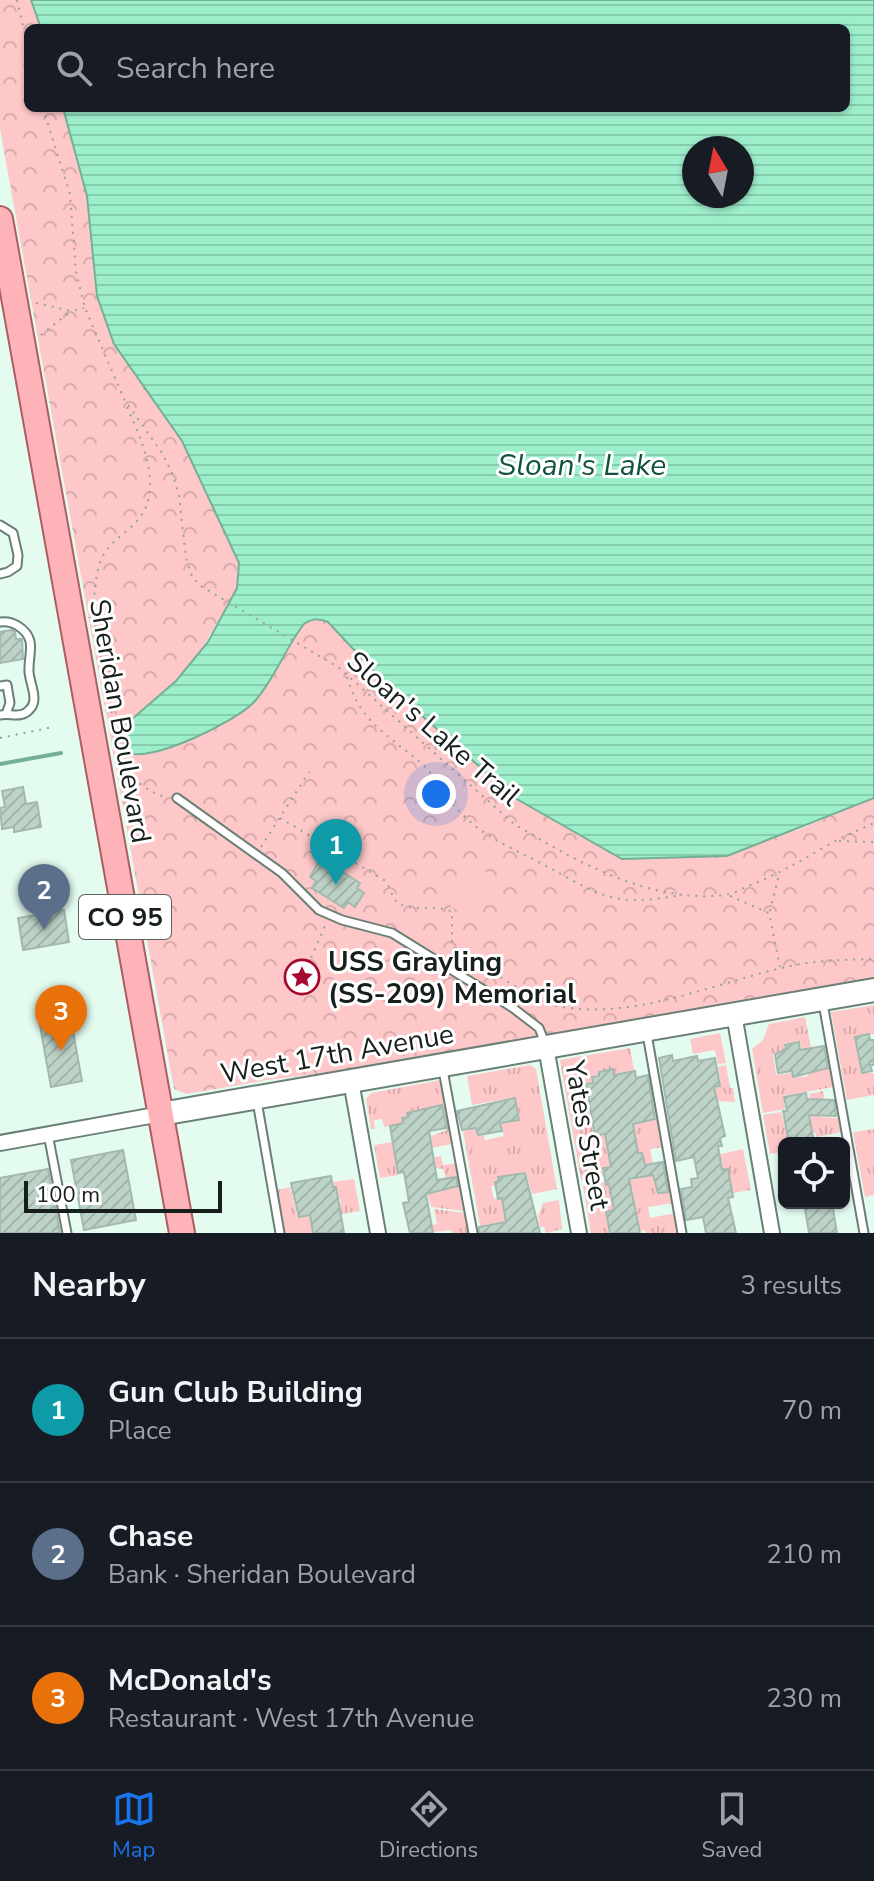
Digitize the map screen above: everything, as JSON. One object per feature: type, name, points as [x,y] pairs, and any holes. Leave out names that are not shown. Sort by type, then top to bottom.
[{"type":"main road","name":"Sheridan Boulevard","points":[[0,219],[182,1233]]},
{"type":"street","name":"West 17th Avenue","points":[[0,1143],[874,990]]},
{"type":"street","points":[[734,1014],[772,1233]]},
{"type":"street","name":"Yates Street","points":[[546,1047],[579,1233]]},
{"type":"street","points":[[351,1081],[378,1233]]},
{"type":"lane","points":[[0,525],[13,533],[18,555],[17,566],[0,574]]},
{"type":"lane","points":[[0,622],[16,625],[29,635],[32,642],[29,671],[34,700],[32,708],[21,716],[3,714],[10,703],[7,685],[0,686]]},
{"type":"lane","points":[[177,798],[282,873],[309,902],[329,915],[392,933],[513,1008],[539,1028],[546,1047]]},
{"type":"lane","points":[[822,999],[864,1233]]},
{"type":"lane","points":[[646,1029],[682,1233]]},
{"type":"lane","points":[[442,1065],[473,1233]]},
{"type":"lane","points":[[256,1097],[280,1233]]},
{"type":"lane","points":[[48,1134],[67,1233]]},
{"type":"path","points":[[17,0],[24,30]]},
{"type":"path","name":"Sloan's Lake Trail","points":[[44,112],[70,194],[76,272],[85,308],[124,399],[162,453],[173,475],[191,574],[202,587],[338,667],[514,824],[545,843],[612,875],[655,889],[687,895],[727,895],[780,874],[837,840],[874,823]]},
{"type":"path","points":[[19,321],[85,308]]},
{"type":"path","points":[[19,321],[50,331],[71,311]]},
{"type":"path","points":[[124,399],[147,459],[149,496],[139,521],[102,556],[96,577],[94,611],[120,757],[128,771],[141,783],[161,797],[177,798]]},
{"type":"path","points":[[347,675],[355,701],[369,719],[423,764],[452,805],[478,829],[613,898],[646,900],[687,895]]},
{"type":"path","points":[[0,738],[53,727]]},
{"type":"path","points":[[256,854],[309,772]]},
{"type":"path","points":[[280,818],[384,880],[395,901],[400,904],[444,908],[452,912],[452,947],[521,990],[530,999],[548,1006],[579,1009],[637,1006],[780,968],[874,959]]},
{"type":"path","points":[[837,840],[874,842]]},
{"type":"path","points":[[780,874],[769,913],[780,968]]},
{"type":"path","name":"Sloan's Lake Trail","points":[[727,895],[769,913]]},
{"type":"path","points":[[308,965],[329,915]]},
{"type":"path","points":[[513,1008],[530,999]]},
{"type":"green space","points":[[0,0],[31,0],[40,24],[24,24],[24,112],[64,112],[87,196],[97,296],[114,344],[182,441],[239,564],[237,588],[195,661],[130,720],[147,754],[204,733],[252,704],[304,624],[320,619],[795,831],[874,798],[874,978],[326,1073],[187,1094],[174,1089],[0,129]]},
{"type":"green space","points":[[473,864],[496,877],[473,919],[450,906]]},
{"type":"green space","points":[[874,1005],[874,1034],[855,1037],[861,1073],[874,1073],[874,1095],[847,1100],[831,1012]]},
{"type":"green space","points":[[805,1017],[811,1047],[802,1050],[800,1041],[784,1044],[785,1049],[773,1054],[776,1075],[791,1073],[793,1078],[808,1076],[807,1070],[829,1068],[833,1087],[783,1096],[785,1109],[763,1113],[752,1049],[763,1040],[769,1024]]},
{"type":"green space","points":[[720,1033],[726,1063],[718,1064],[715,1050],[693,1054],[690,1039]]},
{"type":"green space","points":[[630,1048],[634,1070],[615,1074],[613,1069],[598,1071],[599,1075],[591,1077],[592,1083],[585,1084],[594,1137],[605,1135],[608,1156],[638,1150],[634,1124],[657,1119],[663,1147],[650,1149],[651,1169],[646,1170],[642,1152],[613,1157],[614,1165],[602,1168],[603,1176],[581,1180],[560,1060]]},
{"type":"green space","points":[[530,1065],[536,1069],[557,1189],[532,1194],[526,1172],[498,1177],[494,1181],[495,1186],[491,1186],[494,1199],[502,1198],[503,1205],[517,1219],[480,1226],[463,1131],[476,1128],[477,1136],[484,1135],[485,1140],[504,1136],[501,1123],[520,1120],[515,1097],[472,1105],[467,1076]]},
{"type":"green space","points":[[726,1065],[735,1102],[716,1101],[714,1088],[721,1086],[718,1067]]},
{"type":"green space","points":[[441,1080],[452,1144],[432,1148],[431,1136],[447,1130],[443,1104],[407,1113],[402,1117],[402,1123],[384,1127],[382,1119],[374,1120],[375,1129],[371,1129],[366,1099],[371,1093]]},
{"type":"green space","points":[[823,1091],[825,1100],[821,1100],[820,1117],[839,1118],[842,1132],[816,1137],[816,1133],[811,1133],[809,1094]]},
{"type":"green space","points":[[781,1112],[787,1137],[778,1137],[778,1153],[770,1154],[763,1115]]},
{"type":"green space","points":[[874,1129],[874,1195],[865,1197],[853,1132]]},
{"type":"green space","points":[[392,1142],[398,1175],[380,1178],[374,1145]]},
{"type":"green space","points":[[743,1149],[751,1190],[733,1193],[728,1169],[723,1169],[720,1155],[696,1160]]},
{"type":"green space","points":[[441,1156],[443,1165],[456,1163],[464,1211],[431,1207],[428,1195],[431,1192],[452,1188],[443,1169],[436,1168],[434,1157]]},
{"type":"green space","points":[[652,1172],[654,1180],[669,1178],[674,1203],[648,1207],[650,1218],[675,1213],[679,1233],[646,1233],[645,1230],[591,1233],[583,1186],[604,1182],[606,1186],[625,1183],[626,1190],[610,1194],[613,1210],[605,1211],[609,1229],[639,1224],[632,1189],[627,1190],[626,1181],[647,1177],[647,1173]]},
{"type":"green space","points":[[354,1179],[360,1211],[330,1216],[311,1225],[312,1233],[285,1233],[277,1190],[290,1187],[298,1218],[338,1211],[341,1202],[333,1182]]},
{"type":"green space","points":[[559,1200],[562,1229],[546,1233],[544,1227],[540,1227],[538,1216],[543,1203]]},
{"type":"green space","points":[[434,1209],[465,1213],[469,1233],[452,1233],[451,1230],[425,1233],[433,1232],[432,1225],[437,1224]]},
{"type":"water","name":"Sloan's Lake","points":[[31,0],[874,0],[874,798],[727,856],[622,859],[515,798],[385,683],[328,622],[319,619],[304,624],[268,683],[245,710],[212,730],[172,747],[137,754],[126,752],[124,726],[176,681],[208,642],[237,588],[239,563],[182,441],[114,344],[97,296],[87,196],[64,112],[850,112],[850,24],[40,24]]},
{"type":"building","points":[[0,632],[15,632],[16,639],[22,639],[23,659],[0,663]]},
{"type":"building","points":[[23,787],[26,804],[37,802],[41,827],[14,832],[14,827],[2,829],[0,808],[5,807],[2,791]]},
{"type":"building","points":[[318,863],[325,868],[328,863],[360,883],[357,888],[364,893],[355,907],[348,902],[344,908],[312,888],[316,881],[310,877]]},
{"type":"building","points":[[64,910],[69,942],[23,950],[18,918]]},
{"type":"building","points":[[67,1014],[68,1020],[71,1020],[82,1081],[51,1087],[39,1020]]},
{"type":"building","points":[[869,1034],[870,1040],[874,1040],[874,1065],[870,1065],[872,1071],[862,1073],[855,1037]]},
{"type":"building","points":[[799,1042],[800,1050],[824,1046],[828,1068],[793,1077],[792,1071],[778,1073],[775,1054],[786,1049],[785,1045]]},
{"type":"building","points":[[672,1055],[673,1061],[697,1056],[698,1061],[715,1058],[720,1086],[714,1087],[725,1136],[720,1138],[722,1146],[718,1146],[722,1170],[728,1169],[733,1197],[728,1198],[736,1233],[706,1233],[703,1217],[686,1220],[681,1189],[692,1187],[691,1179],[698,1178],[694,1157],[676,1161],[659,1058]]},
{"type":"building","points":[[613,1069],[614,1075],[635,1071],[636,1078],[648,1075],[655,1119],[633,1124],[638,1153],[642,1153],[645,1165],[663,1162],[668,1192],[658,1193],[653,1175],[629,1179],[640,1233],[610,1233],[606,1212],[614,1210],[603,1168],[611,1167],[605,1134],[595,1136],[586,1084],[593,1083],[592,1077],[599,1076],[599,1072]]},
{"type":"building","points":[[806,1093],[807,1099],[834,1100],[836,1116],[809,1115],[813,1137],[788,1137],[784,1097]]},
{"type":"building","points":[[515,1098],[519,1120],[500,1123],[502,1131],[478,1135],[476,1128],[462,1130],[457,1111]]},
{"type":"building","points":[[442,1105],[447,1128],[429,1131],[437,1180],[456,1177],[458,1186],[426,1194],[433,1233],[410,1233],[403,1203],[409,1202],[404,1172],[398,1173],[390,1126],[403,1123],[402,1118],[408,1117],[407,1113]]},
{"type":"building","points":[[123,1150],[136,1220],[84,1230],[71,1160]]},
{"type":"building","points":[[48,1169],[60,1233],[0,1233],[0,1178]]},
{"type":"building","points":[[525,1173],[540,1233],[479,1233],[479,1227],[506,1222],[502,1198],[498,1199],[495,1182],[499,1181],[498,1177]]},
{"type":"building","points":[[331,1176],[333,1187],[336,1187],[344,1233],[313,1233],[310,1215],[299,1217],[291,1183]]},
{"type":"building","points":[[805,1209],[833,1209],[837,1233],[809,1233]]},
{"type":"waterway","points":[[0,764],[61,753]]},
{"type":"place","name":"Gun Club Building","points":[[336,885]]},
{"type":"place","name":"Chase","points":[[44,930]]},
{"type":"place","name":"USS Grayling (SS-209) Memorial","points":[[302,977]]},
{"type":"place","name":"McDonald's","points":[[61,1051]]}]
